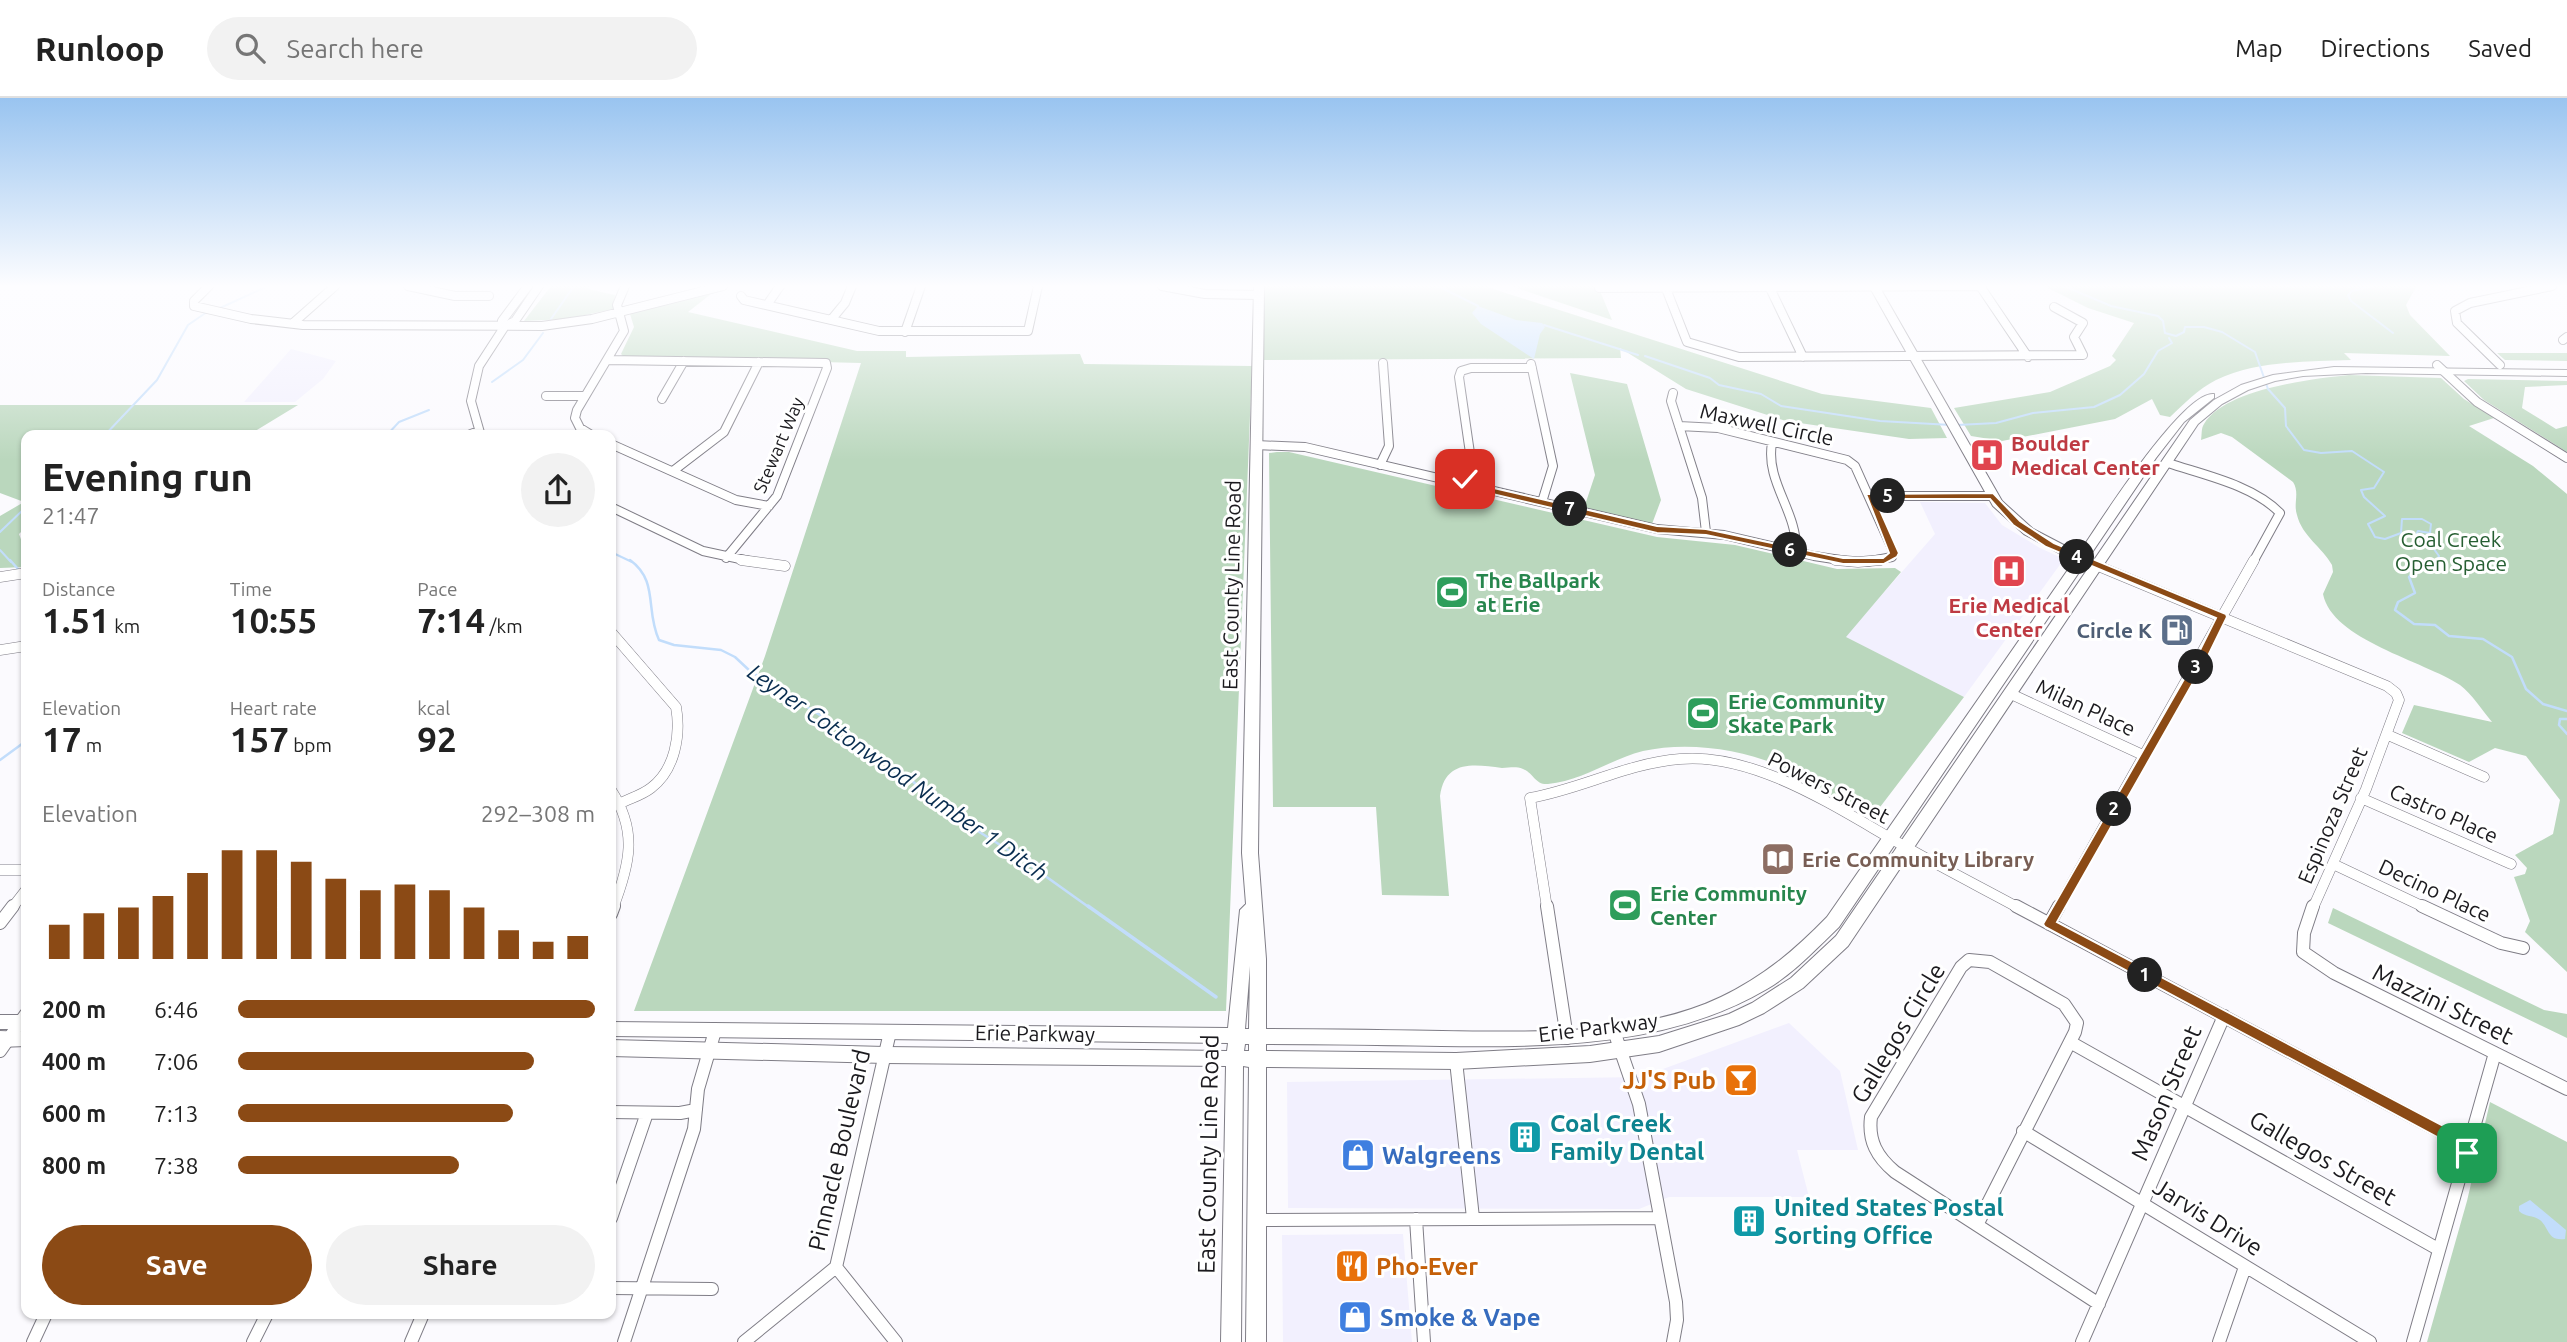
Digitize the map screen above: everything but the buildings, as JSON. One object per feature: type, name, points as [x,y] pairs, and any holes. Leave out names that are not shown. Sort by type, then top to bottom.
[{"type":"main road","name":"East County Line Road","points":[[1255,1342],[1258,959],[1251,884],[1258,344]]},
{"type":"main road","points":[[1908,344],[1993,496],[2009,517],[2035,537],[2098,566]]},
{"type":"main road","name":"Erie Parkway","points":[[616,1029],[1509,1039],[1615,1034],[1702,1013],[1748,991],[1787,967],[1833,922],[2152,456],[2180,420],[2207,398],[2295,372],[2500,365],[2567,366]]},
{"type":"main road","name":"Erie Parkway","points":[[2440,368],[2567,373]]},
{"type":"main road","name":"Erie Parkway","points":[[616,1048],[885,1055],[1457,1061],[1621,1051],[1707,1030],[1758,1008],[1797,983],[1842,941],[1907,849],[2194,422],[2235,388]]},
{"type":"main road","name":"East County Line Road","points":[[1231,1342],[1236,1057],[1242,951],[1251,884]]},
{"type":"main road","points":[[0,1022],[21,1019]]},
{"type":"street","points":[[478,430],[471,401],[472,385],[479,366],[493,344]]},
{"type":"street","points":[[583,430],[575,418],[616,344]]},
{"type":"street","points":[[1691,344],[1736,357],[2028,358],[2077,357],[2083,355],[2078,344]]},
{"type":"street","points":[[1797,344],[1803,357]]},
{"type":"street","points":[[2019,344],[2028,358]]},
{"type":"street","points":[[2479,344],[2500,365]]},
{"type":"street","name":"Stewart Way","points":[[607,360],[826,363],[827,368],[776,496],[769,506]]},
{"type":"street","points":[[662,399],[684,361]]},
{"type":"street","points":[[673,471],[724,432],[759,362]]},
{"type":"street","points":[[1380,465],[1389,446],[1383,363]]},
{"type":"street","points":[[1462,484],[1471,460],[1459,377],[1461,371],[1531,365],[1553,467],[1542,502]]},
{"type":"street","points":[[2440,368],[2477,402],[2567,458]]},
{"type":"street","name":"Maxwell Circle","points":[[1673,393],[1671,401],[1702,498],[1706,532]]},
{"type":"street","points":[[546,396],[585,396]]},
{"type":"street","name":"Maxwell Circle","points":[[1679,426],[1718,428],[1847,460],[1855,466],[1894,553],[1892,557],[1884,561],[1843,561],[1796,551]]},
{"type":"street","points":[[1256,445],[1305,447],[1657,529],[1706,532],[1796,551],[1799,537],[1769,458],[1772,443]]},
{"type":"street","points":[[616,446],[736,500],[769,506],[726,558]]},
{"type":"street","points":[[2049,924],[2280,513],[2276,507],[2259,497],[2168,463]]},
{"type":"street","points":[[1869,496],[1993,496]]},
{"type":"street","points":[[616,509],[681,541],[726,558],[785,566]]},
{"type":"street","points":[[2098,566],[2222,617]]},
{"type":"street","points":[[0,577],[21,574]]},
{"type":"street","name":"Espinoza Street","points":[[2222,617],[2387,686],[2396,693],[2399,700],[2388,735],[2301,942],[2303,952]]},
{"type":"street","points":[[616,638],[676,707],[680,719],[677,740],[658,781],[621,803]]},
{"type":"street","points":[[0,650],[21,647]]},
{"type":"street","name":"Milan Place","points":[[2011,694],[2145,756]]},
{"type":"street","points":[[2388,735],[2484,777]]},
{"type":"street","name":"Powers Street","points":[[1567,1038],[1530,798],[1562,794],[1588,786],[1627,768],[1650,761],[1681,758],[1712,760],[1774,777],[2469,1147]]},
{"type":"street","points":[[616,796],[621,803],[631,840],[625,877],[616,901]]},
{"type":"street","name":"Castro Place","points":[[2361,798],[2511,864]]},
{"type":"street","name":"Decino Place","points":[[2333,864],[2501,943],[2523,948]]},
{"type":"street","points":[[0,870],[21,870]]},
{"type":"street","points":[[0,923],[21,896]]},
{"type":"street","name":"Mazzini Street","points":[[2303,952],[2334,973],[2567,1089]]},
{"type":"street","name":"Gallegos Circle","points":[[2070,1042],[2077,1023],[2064,1004],[1990,962],[1969,960],[1961,967],[1871,1117],[1868,1131],[1873,1149],[1882,1162],[2099,1304]]},
{"type":"street","name":"Mason Street","points":[[2082,1342],[2224,1016]]},
{"type":"street","points":[[9,1042],[21,1024]]},
{"type":"street","points":[[624,1342],[694,1129],[698,1090],[715,1031]]},
{"type":"street","name":"Pinnacle Boulevard","points":[[890,1032],[835,1267],[896,1342]]},
{"type":"street","points":[[1615,1034],[1639,1104],[1676,1302],[1677,1320],[1673,1342]]},
{"type":"street","points":[[1977,1225],[2070,1042],[2186,1106]]},
{"type":"street","points":[[2413,1342],[2495,1053]]},
{"type":"street","points":[[1457,1061],[1473,1219]]},
{"type":"street","name":"Gallegos Street","points":[[2186,1106],[2438,1249]]},
{"type":"street","points":[[616,1112],[680,1113],[696,1110]]},
{"type":"street","points":[[616,1203],[647,1113]]},
{"type":"street","name":"Jarvis Drive","points":[[2023,1131],[2370,1342]]},
{"type":"street","points":[[1256,1220],[1660,1218]]},
{"type":"street","points":[[1416,1219],[1424,1342]]},
{"type":"street","points":[[744,1342],[835,1267]]},
{"type":"street","points":[[2219,1342],[2245,1267]]},
{"type":"street","points":[[616,1287],[712,1289]]},
{"type":"street","points":[[33,1342],[44,1319]]},
{"type":"street","points":[[253,1342],[264,1319]]},
{"type":"street","points":[[411,1342],[421,1319]]},
{"type":"shaded area","points":[[291,349],[336,361],[323,379],[295,402],[244,402]]},
{"type":"shaded area","points":[[1920,502],[1985,503],[2002,525],[2064,559],[1964,697],[1845,637],[1935,534]]},
{"type":"shaded area","points":[[1789,1023],[1840,1071],[1858,1150],[1797,1150],[1809,1197],[1669,1197],[1639,1209],[1288,1208],[1287,1082],[1641,1077]]},
{"type":"shaded area","points":[[1403,1234],[1412,1342],[1283,1342],[1282,1235]]},
{"type":"green space","points":[[626,344],[827,344],[857,351],[906,351],[906,357],[1080,354],[1084,364],[1252,366],[1226,1011],[634,1011],[765,656],[861,363],[624,357],[621,354]]},
{"type":"green space","points":[[1261,344],[1666,344],[1822,394],[1931,408],[1947,438],[1909,439],[1786,421],[1686,389],[1620,348],[1621,358],[1261,360]]},
{"type":"green space","points":[[2120,344],[2438,344],[2450,356],[2344,353],[2351,360],[2265,365],[2216,380],[2197,392],[2170,417],[2160,415],[2152,399],[2115,419],[2002,441],[1971,436],[1954,408],[2050,392],[2110,366],[2116,360],[2112,356]]},
{"type":"green space","points":[[2497,353],[2567,353],[2567,361],[2505,360]]},
{"type":"green space","points":[[1570,373],[1627,384],[1661,500],[1652,524],[1584,508],[1595,475]]},
{"type":"green space","name":"Coal Creek Open Space","points":[[2349,375],[2441,378],[2464,399],[2494,418],[2469,426],[2533,466],[2567,494],[2567,972],[2525,932],[2530,921],[2514,877],[2525,874],[2527,868],[2515,855],[2553,834],[2560,800],[2526,756],[2495,748],[2469,762],[2402,733],[2414,705],[2492,722],[2460,685],[2361,637],[2330,610],[2323,594],[2333,572],[2332,565],[2300,522],[2293,482],[2232,437],[2221,433],[2201,440],[2204,424],[2230,402],[2292,383]]},
{"type":"green space","points":[[2464,381],[2567,381],[2567,385],[2525,387],[2522,408],[2556,429],[2567,426],[2567,452],[2484,400]]},
{"type":"green space","points":[[0,405],[298,405],[257,430],[21,430],[21,501],[0,493]]},
{"type":"green space","points":[[1289,452],[1657,537],[1735,545],[1837,569],[1895,568],[1901,572],[1846,637],[1964,697],[1874,815],[1769,761],[1715,749],[1678,747],[1643,751],[1573,779],[1548,784],[1540,783],[1527,771],[1515,767],[1462,767],[1448,776],[1440,796],[1449,896],[1382,895],[1376,807],[1273,807],[1269,453]]},
{"type":"green space","points":[[21,504],[21,567],[0,568],[0,516]]},
{"type":"green space","points":[[2333,908],[2544,1010],[2567,1014],[2567,1038],[2328,923]]},
{"type":"green space","points":[[2490,1102],[2567,1142],[2567,1342],[2427,1342],[2467,1201]]},
{"type":"water","points":[[1511,344],[1538,344],[1534,359]]},
{"type":"water","points":[[2530,1200],[2566,1230],[2565,1239],[2555,1238],[2540,1220],[2519,1211],[2519,1206]]},
{"type":"waterway","name":"Leyner Cottonwood Number 1 Ditch","points":[[110,430],[157,380],[177,344]]},
{"type":"waterway","points":[[492,382],[523,360],[535,344]]},
{"type":"waterway","points":[[1604,344],[1638,355]]},
{"type":"waterway","points":[[1957,425],[1996,423],[2033,413],[2094,407],[2120,395],[2144,374],[2158,351],[2170,344]]},
{"type":"waterway","points":[[2242,344],[2255,352],[2268,389],[2285,408],[2286,426],[2304,450],[2321,453],[2352,451],[2384,472],[2374,488],[2361,490],[2364,497],[2385,516],[2368,524],[2375,537],[2385,539],[2401,533],[2402,519],[2422,519],[2431,524],[2430,533],[2418,531],[2416,535],[2431,545],[2439,556],[2437,560]]},
{"type":"waterway","points":[[1645,356],[1710,378],[1719,385],[1761,394],[1781,406],[1880,421],[1951,425]]},
{"type":"waterway","points":[[392,430],[399,422],[429,410]]},
{"type":"waterway","name":"Leyner Cottonwood Number 1 Ditch","points":[[0,532],[21,512]]},
{"type":"waterway","name":"Leyner Cottonwood Number 1 Ditch","points":[[0,550],[11,562]]},
{"type":"waterway","name":"Leyner Cottonwood Number 1 Ditch","points":[[616,554],[632,562]]},
{"type":"waterway","name":"Leyner Cottonwood Number 1 Ditch","points":[[10,560],[18,569]]},
{"type":"waterway","name":"Leyner Cottonwood Number 1 Ditch","points":[[630,560],[645,577],[659,640],[674,645],[721,650],[735,657],[750,671],[823,717],[886,764],[904,773],[925,793],[936,796],[957,818],[1013,853],[1090,908]]},
{"type":"waterway","points":[[2437,560],[2432,569],[2415,570],[2409,577],[2415,593],[2398,602],[2395,610],[2414,624],[2435,625],[2449,636],[2483,639],[2512,657],[2526,689],[2543,704],[2567,711]]},
{"type":"waterway","points":[[2567,719],[2560,719],[2559,725],[2567,734]]},
{"type":"waterway","points":[[0,760],[21,745]]},
{"type":"waterway","name":"Leyner Cottonwood Number 1 Ditch","points":[[1088,906],[1216,997]]},
{"type":"place","name":"Boulder Medical Center","points":[[1987,455]]},
{"type":"place","name":"Erie Medical Center","points":[[2009,571]]},
{"type":"place","name":"The Ballpark at Erie","points":[[1452,592]]},
{"type":"place","name":"Circle K","points":[[2177,630]]},
{"type":"place","name":"Erie Community Skate Park","points":[[1703,713]]},
{"type":"place","name":"Erie Community Library","points":[[1778,859]]},
{"type":"place","name":"Erie Community Center","points":[[1625,905]]},
{"type":"place","name":"JJ'S Pub","points":[[1741,1080]]},
{"type":"place","name":"Coal Creek Family Dental","points":[[1525,1137]]},
{"type":"place","name":"Walgreens","points":[[1358,1155]]},
{"type":"place","name":"United States Postal Sorting Office","points":[[1749,1221]]},
{"type":"place","name":"Pho-Ever","points":[[1352,1266]]},
{"type":"place","name":"Smoke & Vape","points":[[1355,1317]]},
{"type":"route","points":[[1465,479],[1462,484],[1657,529],[1706,532],[1843,561],[1884,561],[1894,553],[1869,496],[1993,496],[2009,517],[2050,545],[2222,617],[2049,924],[2469,1147],[2467,1153]]}]
